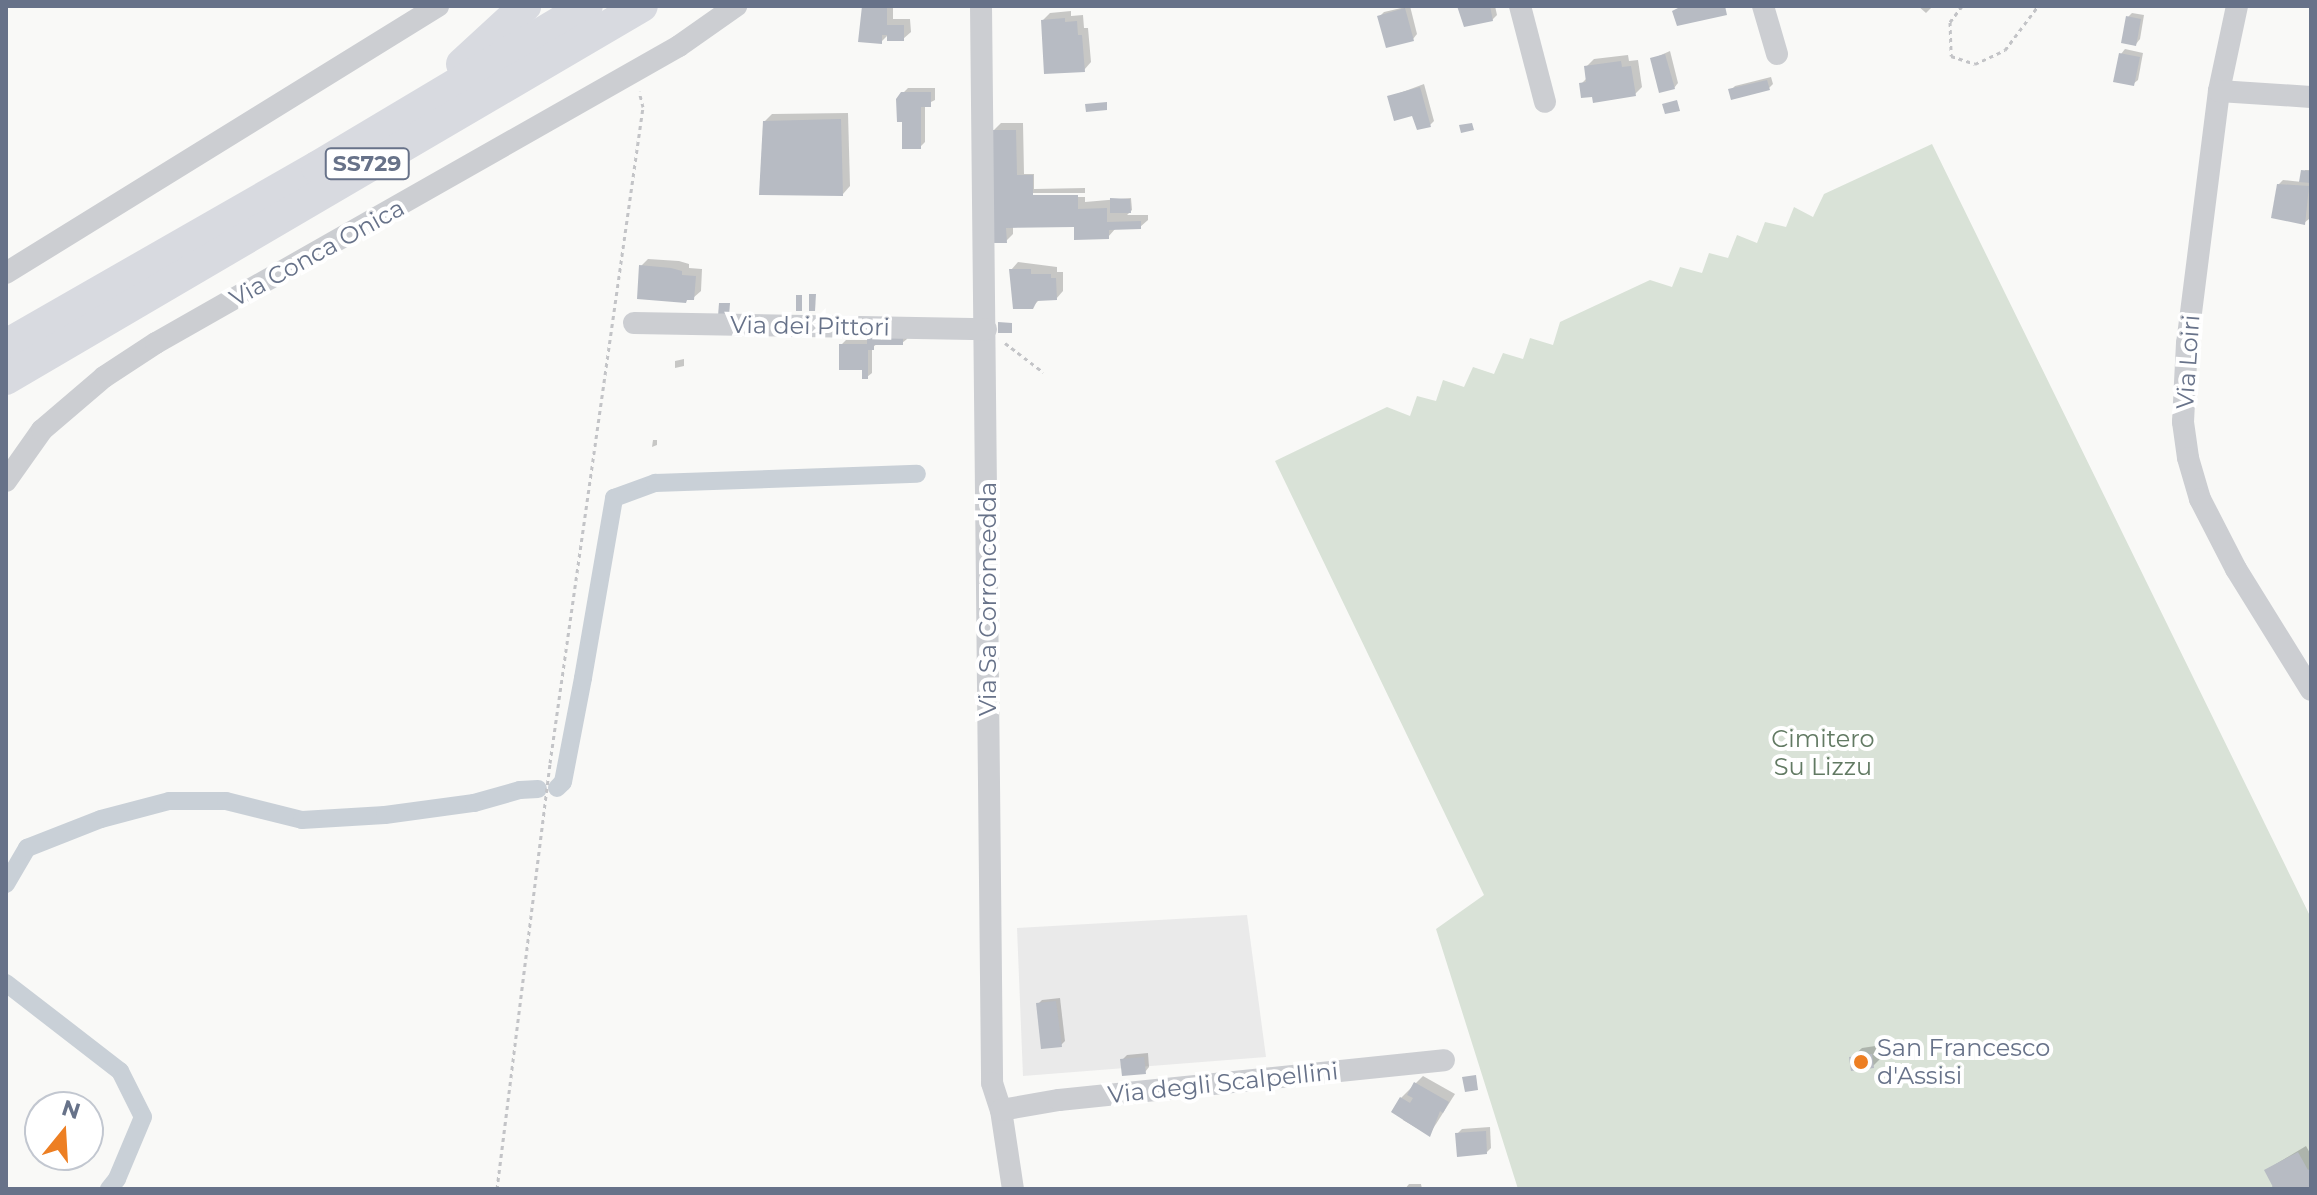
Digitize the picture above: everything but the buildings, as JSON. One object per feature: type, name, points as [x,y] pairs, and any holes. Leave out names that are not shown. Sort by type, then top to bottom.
[{"type":"highway","points":[[409,112],[525,6]]},
{"type":"highway","name":"SS729","points":[[6,345],[587,6]]},
{"type":"highway","name":"SS729","points":[[6,379],[362,167],[642,6]]},
{"type":"highway","points":[[6,338],[51,320]]},
{"type":"highway","points":[[6,400],[94,328]]},
{"type":"street","points":[[6,273],[438,6]]},
{"type":"street","name":"Via Conca Onica","points":[[6,481],[51,422],[104,377],[156,343],[634,72],[736,6]]},
{"type":"street","name":"Via Sa Corroncedda","points":[[981,6],[992,1083],[1001,1110],[1013,1189]]},
{"type":"street","points":[[1520,6],[1545,102]]},
{"type":"street","points":[[1763,6],[1777,54]]},
{"type":"street","name":"Via Loiri","points":[[2237,6],[2219,91],[2187,343],[2183,422],[2188,458],[2200,499],[2236,569],[2311,690]]},
{"type":"street","points":[[2219,91],[2311,97]]},
{"type":"street","name":"Via dei Pittori","points":[[634,323],[986,329]]},
{"type":"street","name":"Via degli Scalpellini","points":[[1001,1110],[1059,1100],[1444,1060]]},
{"type":"path","points":[[1962,6],[1950,22],[1951,56],[1975,64],[2005,50],[2038,6]]},
{"type":"path","points":[[497,1189],[555,732],[643,107],[634,72]]},
{"type":"path","points":[[986,329],[1043,372]]},
{"type":"shaded area","points":[[1247,915],[1266,1057],[1023,1076],[1017,928]]},
{"type":"green space","name":"Cimitero Su Lizzu","points":[[1932,144],[2311,918],[2311,1189],[1518,1189],[1436,929],[1484,895],[1275,461],[1387,407],[1410,416],[1417,396],[1436,401],[1443,380],[1464,387],[1473,367],[1494,374],[1503,353],[1523,359],[1530,338],[1553,345],[1560,322],[1650,280],[1672,287],[1680,267],[1702,273],[1709,253],[1728,258],[1737,235],[1757,243],[1765,222],[1786,227],[1794,207],[1813,217],[1824,194]]},
{"type":"waterway","points":[[557,788],[563,782],[614,498],[655,483],[917,474]]},
{"type":"waterway","points":[[6,884],[27,848],[101,819],[169,801],[226,801],[302,820],[385,815],[474,803],[520,790],[538,789]]},
{"type":"waterway","points":[[6,983],[120,1071],[143,1117],[117,1179],[109,1189]]},
{"type":"place","name":"San Francesco d'Assisi","points":[[1861,1062]]}]
